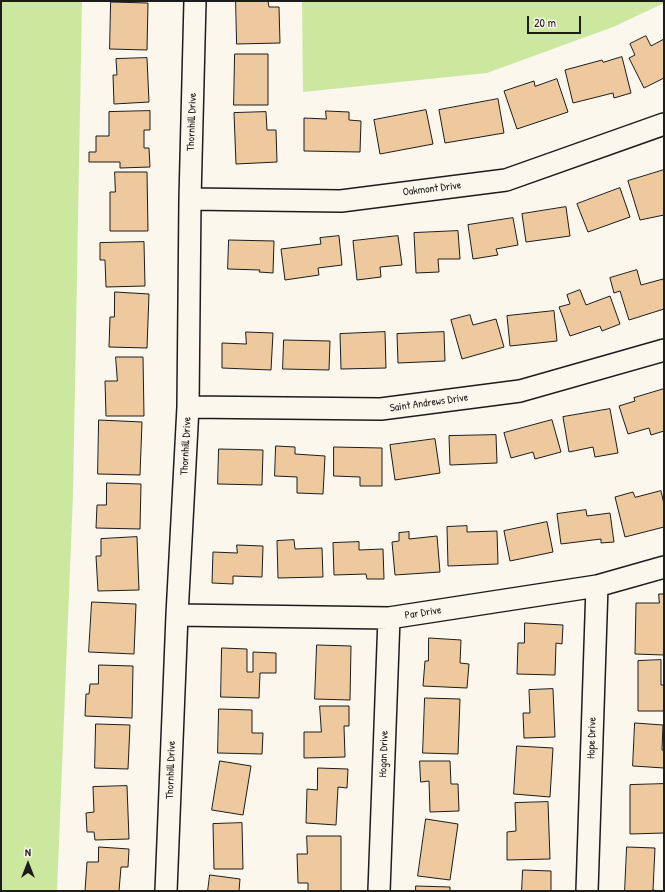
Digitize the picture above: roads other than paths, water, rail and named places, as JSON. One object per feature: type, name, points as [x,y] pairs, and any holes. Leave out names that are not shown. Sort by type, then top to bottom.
[{"type":"street","name":"Thornhill Drive","points":[[166,891],[177,615],[188,407],[190,199],[195,1]]},
{"type":"street","name":"Oakmont Drive","points":[[190,199],[341,201],[506,180],[664,124]]},
{"type":"street","name":"Saint Andrews Drive","points":[[188,407],[381,409],[520,390],[664,350]]},
{"type":"street","name":"Par Drive","points":[[177,615],[389,618],[597,586],[664,567]]},
{"type":"street","name":"Hope Drive","points":[[587,891],[597,586]]},
{"type":"street","name":"Hogan Drive","points":[[378,891],[389,618]]}]
